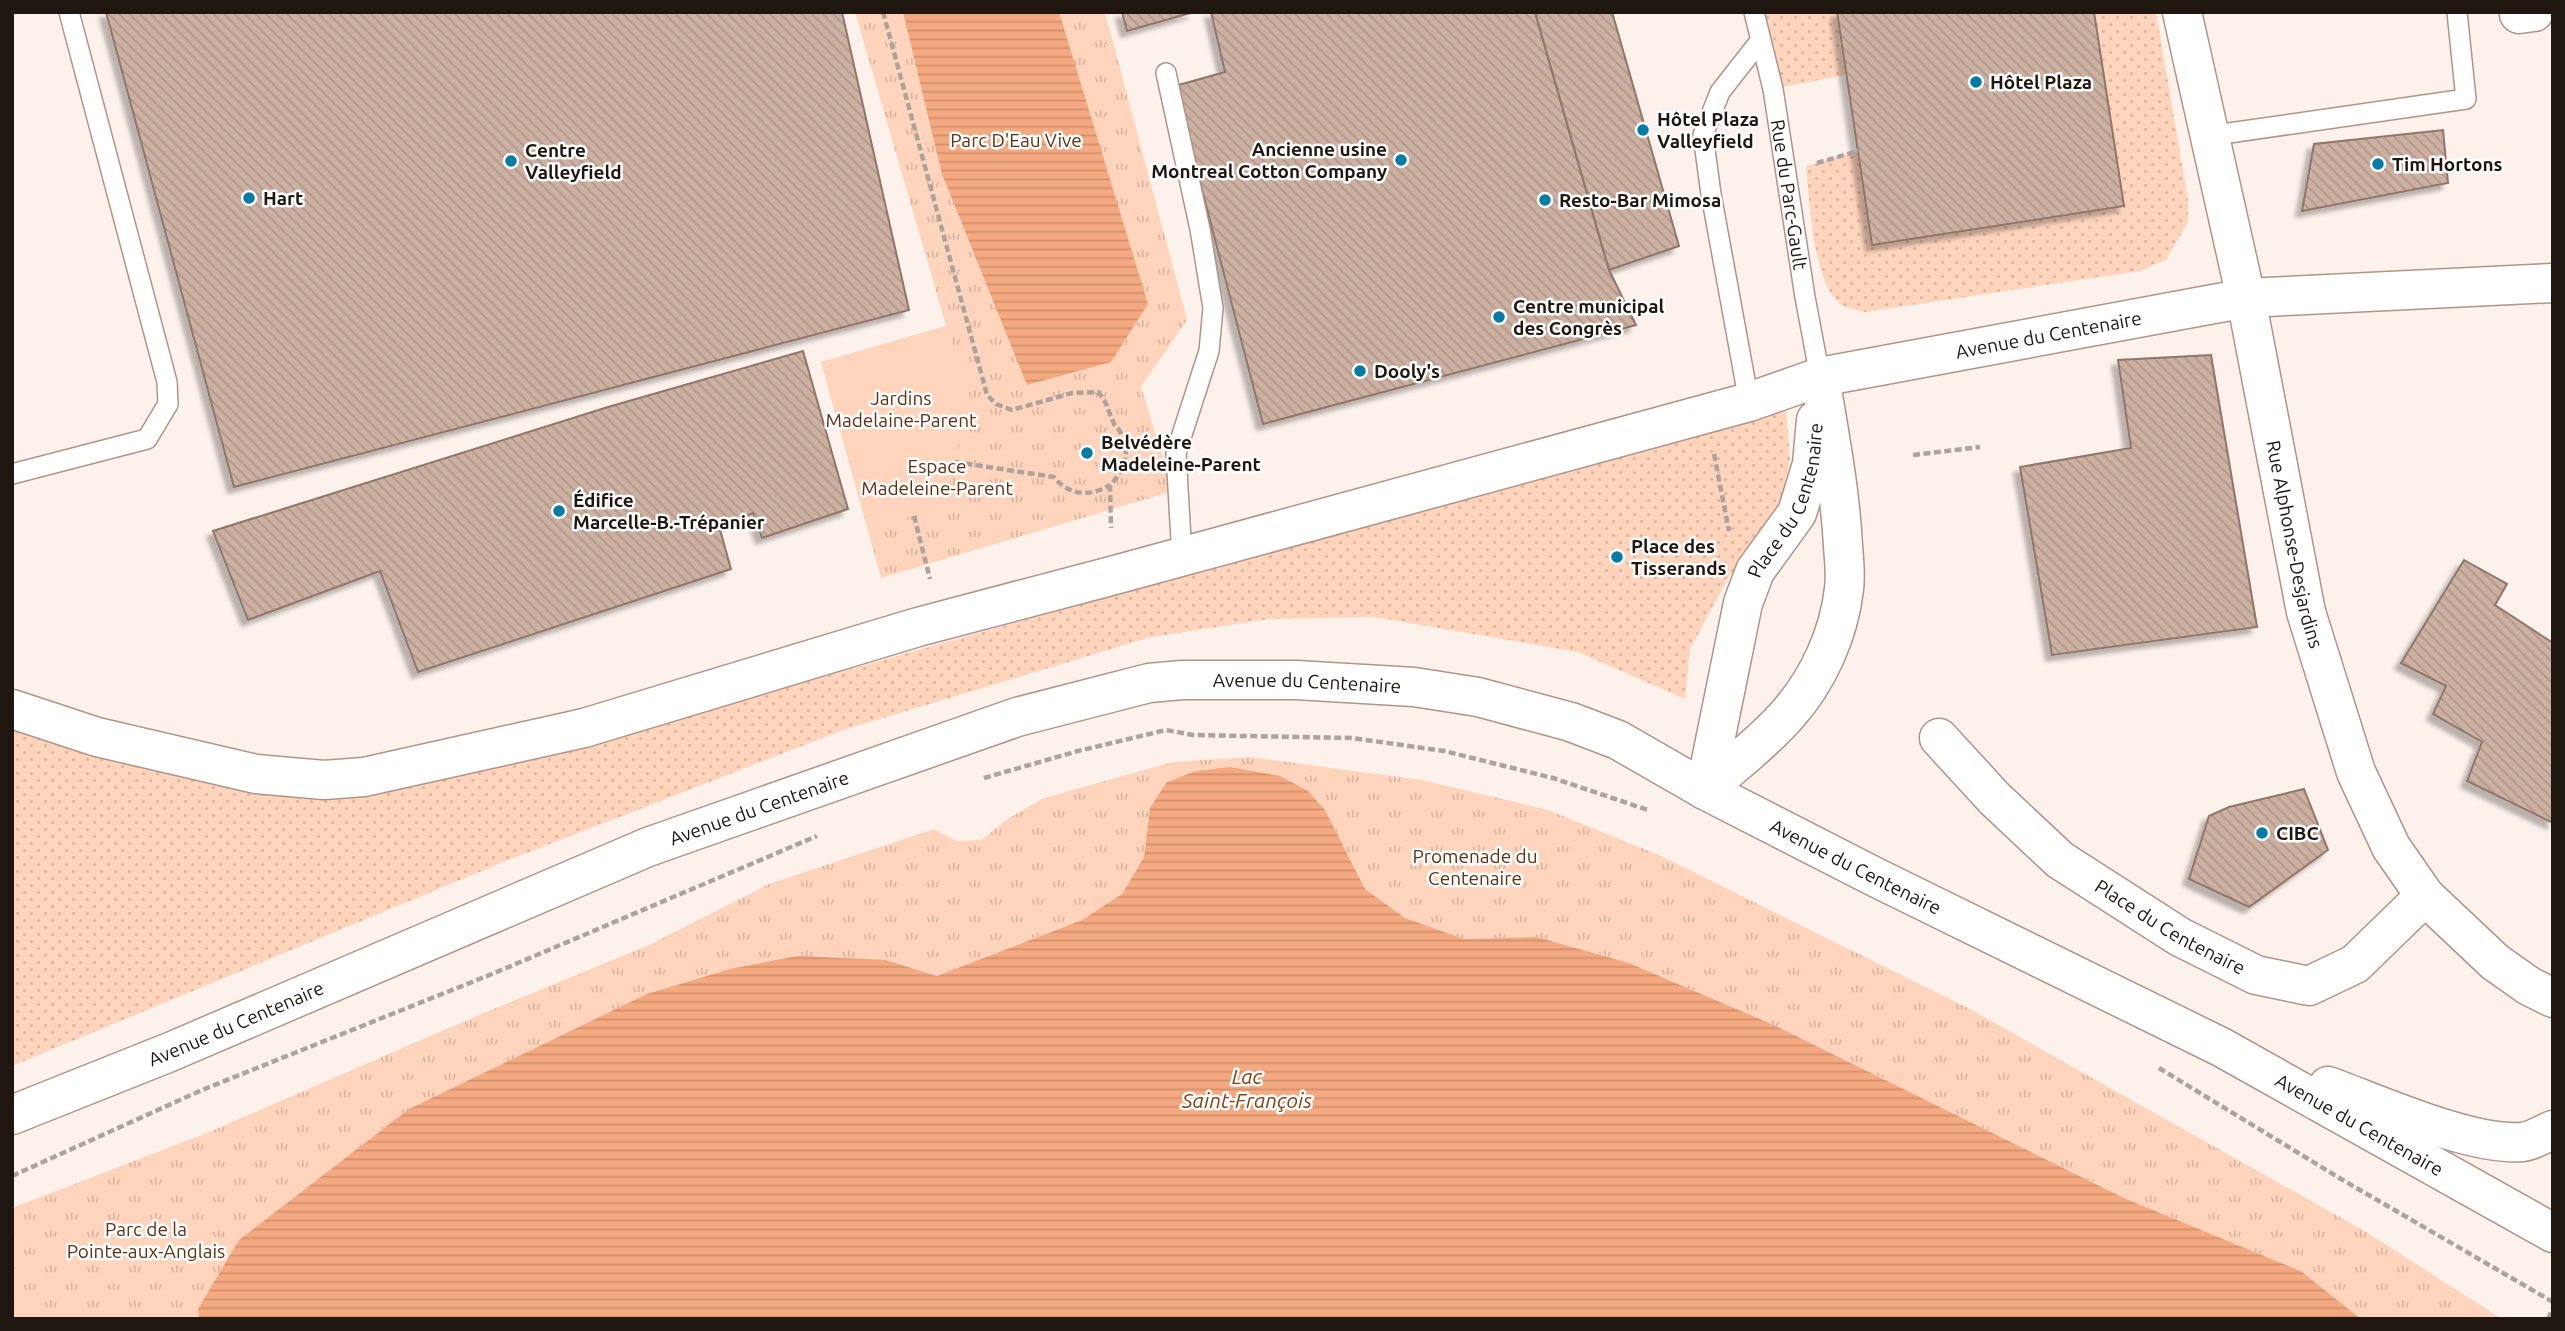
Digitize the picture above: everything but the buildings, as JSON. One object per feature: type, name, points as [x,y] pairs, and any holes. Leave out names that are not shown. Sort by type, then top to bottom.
[{"type":"main road","name":"Rue Alphonse-Desjardins","points":[[2182,12],[2246,298],[2306,612],[2356,772],[2391,847],[2426,897],[2495,962],[2529,986],[2553,998]]},
{"type":"main road","name":"Avenue du Centenaire","points":[[12,709],[97,737],[256,775],[324,780],[364,778],[584,728],[918,627],[1749,402],[1820,376],[2246,298],[2553,283]]},
{"type":"main road","name":"Place du Centenaire","points":[[1705,790],[1788,715],[1814,679],[1840,615],[1845,586],[1838,474],[1820,376]]},
{"type":"main road","name":"Place du Centenaire","points":[[1705,790],[1743,603],[1755,571],[1797,513],[1812,464],[1820,376]]},
{"type":"main road","name":"Avenue du Centenaire","points":[[12,1115],[170,1052],[648,847],[1017,717],[1149,683],[1182,680],[1296,680],[1415,687],[1478,697],[1571,722],[1618,740],[1705,790],[1888,884],[2221,1047],[2553,1233]]},
{"type":"main road","name":"Place du Centenaire","points":[[1939,738],[1994,798],[2060,860],[2180,937],[2256,975],[2309,986],[2355,964],[2426,897]]},
{"type":"main road","points":[[2221,1047],[2436,1126],[2499,1141],[2525,1142],[2553,1130]]},
{"type":"lane","points":[[12,474],[147,439],[169,404],[167,382],[69,12]]},
{"type":"lane","name":"Rue du Parc-Gault","points":[[1754,12],[1773,89],[1820,376]]},
{"type":"lane","points":[[2208,136],[2466,99],[2457,12]]},
{"type":"lane","points":[[1749,402],[1711,194],[1703,135],[1720,92],[1760,41]]},
{"type":"lane","points":[[1166,74],[1200,229],[1213,308],[1209,351],[1175,453],[1182,557]]},
{"type":"path","points":[[883,12],[987,395],[996,404],[1012,410],[1072,393],[1098,392],[1108,405],[1113,423],[1120,430],[1126,454],[1119,477],[1100,491],[1086,494],[1061,486],[1055,477],[955,463]]},
{"type":"path","points":[[1806,166],[1858,151]]},
{"type":"path","points":[[1913,455],[1980,447]]},
{"type":"path","points":[[1110,485],[1111,528]]},
{"type":"path","points":[[914,516],[930,580]]},
{"type":"path","points":[[982,778],[1166,730],[1193,735],[1352,738],[1444,751],[1539,774],[1658,815]]},
{"type":"path","points":[[12,1176],[202,1090],[492,974],[828,832]]},
{"type":"path","points":[[2148,1062],[2341,1179],[2553,1302]]},
{"type":"path","points":[[2548,1319],[2553,1308]]},
{"type":"green space","name":"Parc D'Eau Vive","points":[[855,12],[1105,12],[1187,320],[1141,387],[1173,491],[881,578],[821,362],[946,326]]},
{"type":"green space","points":[[1754,12],[1836,12],[1845,75],[1773,89]]},
{"type":"green space","points":[[2094,12],[2156,12],[2188,199],[2188,222],[2166,260],[2140,271],[1865,312],[1844,306],[1833,296],[1819,263],[1811,221],[1806,166],[1858,151],[1872,245],[2123,206]]},
{"type":"green space","name":"Jardins Madelaine-Parent","points":[[946,326],[968,402],[945,507],[868,529],[821,362]]},
{"type":"green space","points":[[1786,411],[1790,459],[1784,489],[1771,524],[1728,578],[1690,649],[1685,699],[1578,652],[1374,617],[1270,619],[1151,637],[843,730],[506,861],[12,1066],[12,729],[440,778],[826,676],[1270,551]]},
{"type":"green space","name":"Promenade du Centenaire","points":[[1250,757],[1422,780],[1548,810],[1661,856],[1970,1009],[2368,1233],[2502,1319],[2361,1319],[2301,1271],[2124,1198],[1774,1025],[1629,963],[1537,937],[1464,939],[1405,918],[1365,889],[1325,810],[1150,808],[1144,857],[1122,894],[1082,920],[937,976],[886,960],[198,1309],[199,1319],[12,1319],[12,1208],[209,1132],[467,1020],[649,945],[769,884],[934,829],[956,841],[981,840],[1009,818],[1044,798],[1173,762]]},
{"type":"water","points":[[903,12],[1059,12],[1148,304],[1111,362],[1027,385],[942,174]]},
{"type":"water","name":"Lac Saint-François","points":[[1230,767],[1280,776],[1308,791],[1325,810],[1365,889],[1405,918],[1464,939],[1537,937],[1629,963],[1774,1025],[2124,1198],[2301,1271],[2361,1319],[199,1319],[198,1309],[239,1240],[409,1109],[647,994],[730,969],[797,956],[886,960],[937,976],[1082,920],[1122,894],[1144,857],[1150,808],[1167,782],[1196,771]]},
{"type":"place","name":"Hôtel Plaza","points":[[1976,82]]},
{"type":"place","name":"Hôtel Plaza Valleyfield","points":[[1643,130]]},
{"type":"place","name":"Ancienne usine Montreal Cotton Company","points":[[1401,160]]},
{"type":"place","name":"Centre Valleyfield","points":[[511,161]]},
{"type":"place","name":"Tim Hortons","points":[[2378,164]]},
{"type":"place","name":"Hart","points":[[249,198]]},
{"type":"place","name":"Resto-Bar Mimosa","points":[[1545,200]]},
{"type":"place","name":"Centre municipal des Congrès","points":[[1499,317]]},
{"type":"place","name":"Dooly's","points":[[1360,371]]},
{"type":"place","name":"Belvédère Madeleine-Parent","points":[[1087,453]]},
{"type":"place","name":"Édifice Marcelle-B.-Trépanier","points":[[559,511]]},
{"type":"place","name":"Place des Tisserands","points":[[1617,557]]},
{"type":"place","name":"CIBC","points":[[2262,833]]},
{"type":"park label","name":"Espace Madeleine-Parent","points":[[937,477]]},
{"type":"park label","name":"Parc de la Pointe-aux-Anglais","points":[[146,1240]]}]
